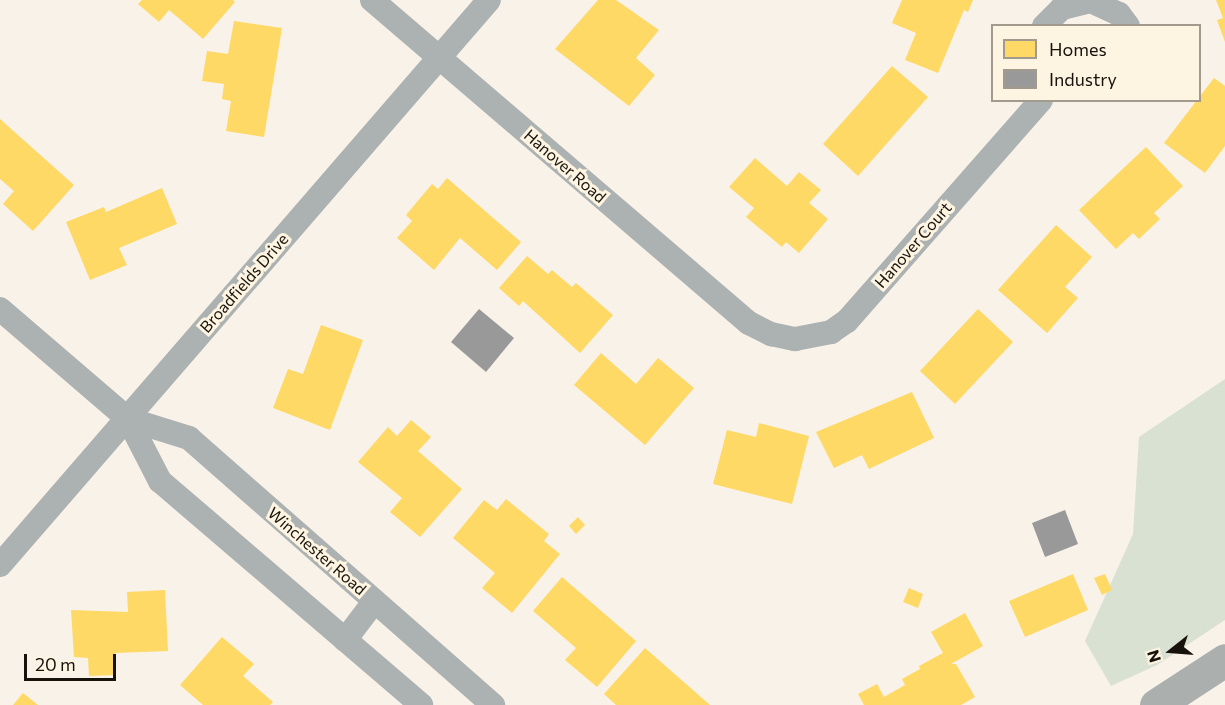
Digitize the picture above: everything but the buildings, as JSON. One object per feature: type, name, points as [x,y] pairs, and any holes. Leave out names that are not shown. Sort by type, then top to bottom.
[{"type":"main road","points":[[1156,705],[1225,660]]},
{"type":"street","name":"Hanover Road","points":[[372,0],[684,269],[760,329]]},
{"type":"street","name":"Broadfields Drive","points":[[0,565],[489,0]]},
{"type":"street","points":[[1046,24],[1062,8],[1091,1],[1113,10],[1126,24]]},
{"type":"street","name":"Hanover Court","points":[[760,329],[795,339],[814,338],[847,321],[1039,102]]},
{"type":"street","name":"Winchester Road","points":[[0,309],[128,419],[160,481],[421,705]]},
{"type":"street","name":"Winchester Road","points":[[128,419],[189,438],[493,705]]},
{"type":"street","points":[[345,640],[374,602]]},
{"type":"shaded area","points":[[1225,379],[1225,620],[1157,665],[1111,686],[1085,641],[1133,534],[1139,437]]}]
